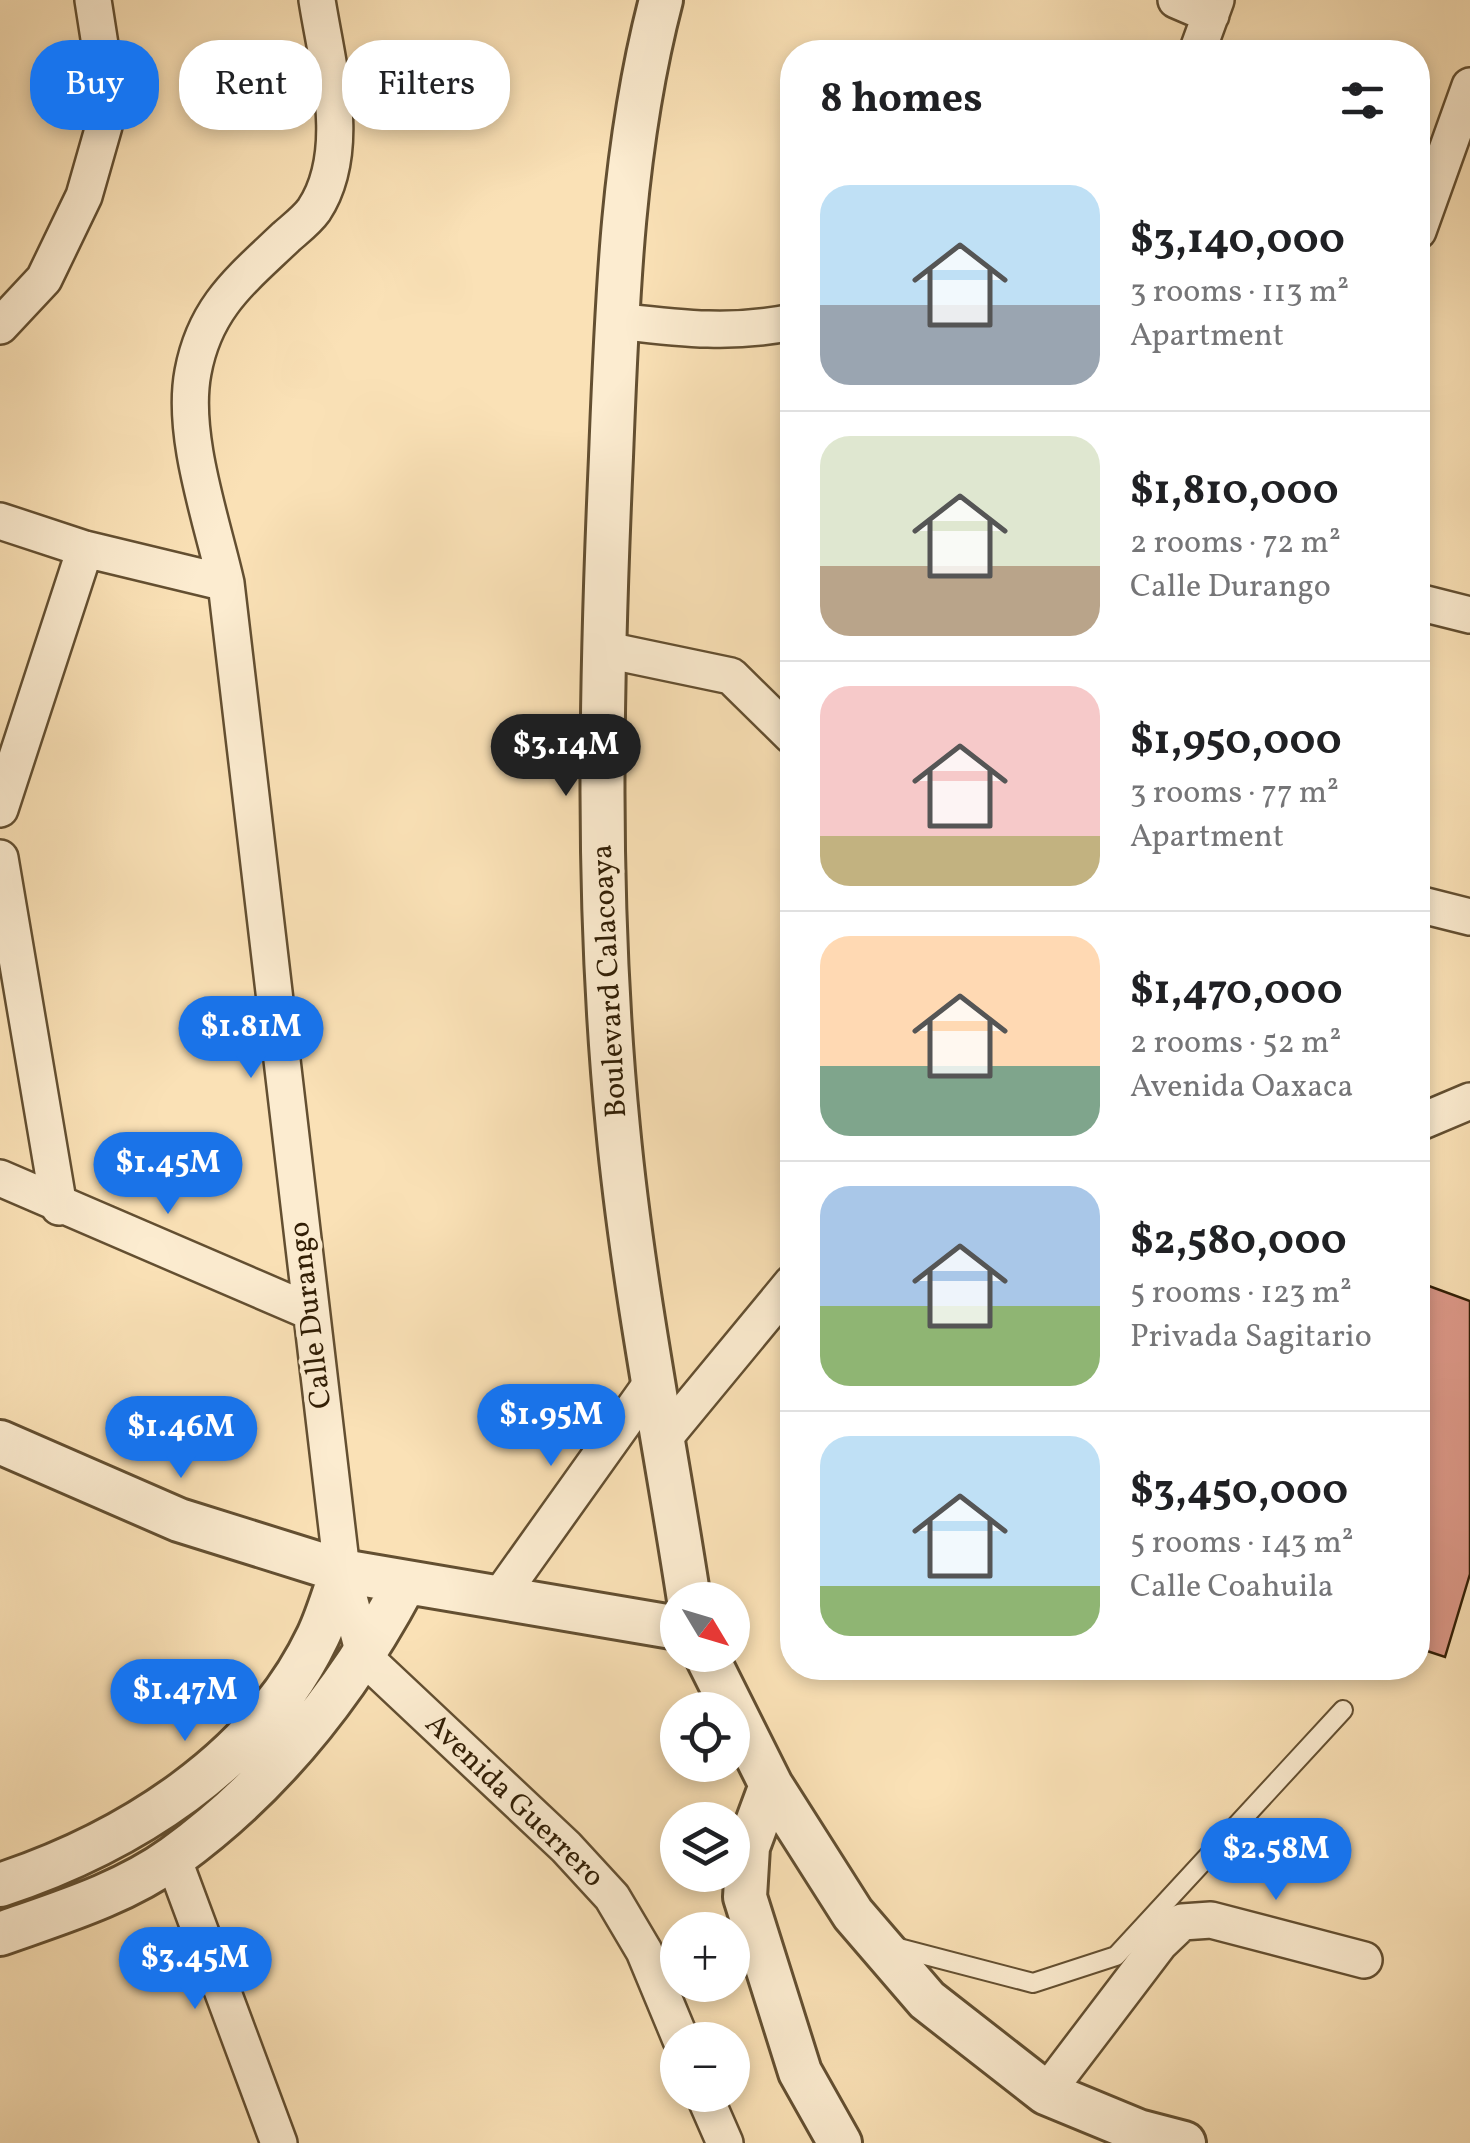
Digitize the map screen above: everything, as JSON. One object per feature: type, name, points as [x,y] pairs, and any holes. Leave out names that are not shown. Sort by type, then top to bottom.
[{"type":"street","points":[[0,326],[44,279],[84,196],[104,126],[103,64],[93,0]]},
{"type":"street","name":"Calle Durango","points":[[317,0],[334,100],[331,162],[314,210],[235,282],[207,326],[192,374],[191,424],[226,583],[342,1571]]},
{"type":"street","name":"Boulevard Calacoaya","points":[[660,0],[632,133],[616,321],[602,649],[602,898],[618,1130],[686,1582]]},
{"type":"street","points":[[1176,0],[1214,7],[1201,40]]},
{"type":"street","points":[[1430,198],[1470,86]]},
{"type":"street","points":[[616,321],[703,332],[749,331],[780,325]]},
{"type":"street","points":[[0,520],[85,549],[226,583]]},
{"type":"street","points":[[0,810],[85,549]]},
{"type":"street","points":[[1430,605],[1470,615]]},
{"type":"street","points":[[602,649],[731,676],[780,724]]},
{"type":"street","points":[[0,858],[58,1206]]},
{"type":"street","points":[[1430,907],[1470,916]]},
{"type":"street","points":[[1430,1118],[1470,1101]]},
{"type":"street","points":[[0,1178],[311,1312]]},
{"type":"street","points":[[664,1438],[780,1298]]},
{"type":"street","points":[[500,1596],[654,1380]]},
{"type":"street","points":[[0,1442],[179,1520],[342,1571],[404,1585],[500,1596],[660,1625]]},
{"type":"street","points":[[342,1571],[365,1658]]},
{"type":"street","points":[[0,1885],[60,1865],[152,1816],[213,1769],[275,1704],[318,1637],[342,1571]]},
{"type":"street","points":[[0,1934],[86,1904],[172,1858],[246,1796],[312,1726],[365,1658],[404,1585]]},
{"type":"street","name":"Avenida Guerrero","points":[[365,1658],[566,1847],[612,1897],[644,1950],[674,2022]]},
{"type":"street","points":[[715,1672],[772,1784],[852,1914],[928,2000],[1046,2093],[1138,2131],[1184,2143]]},
{"type":"street","points":[[772,1784],[748,1846],[745,1897],[800,2072],[840,2143]]},
{"type":"street","points":[[172,1858],[279,2143]]},
{"type":"street","points":[[1046,2093],[1160,1942],[1182,1922],[1211,1920],[1364,1960]]},
{"type":"street","points":[[711,2112],[724,2143]]},
{"type":"lane","points":[[876,1942],[1033,1983],[1116,1956],[1343,1710]]},
{"type":"building","points":[[1430,1286],[1470,1301],[1470,1574],[1445,1657],[1430,1652]]}]
